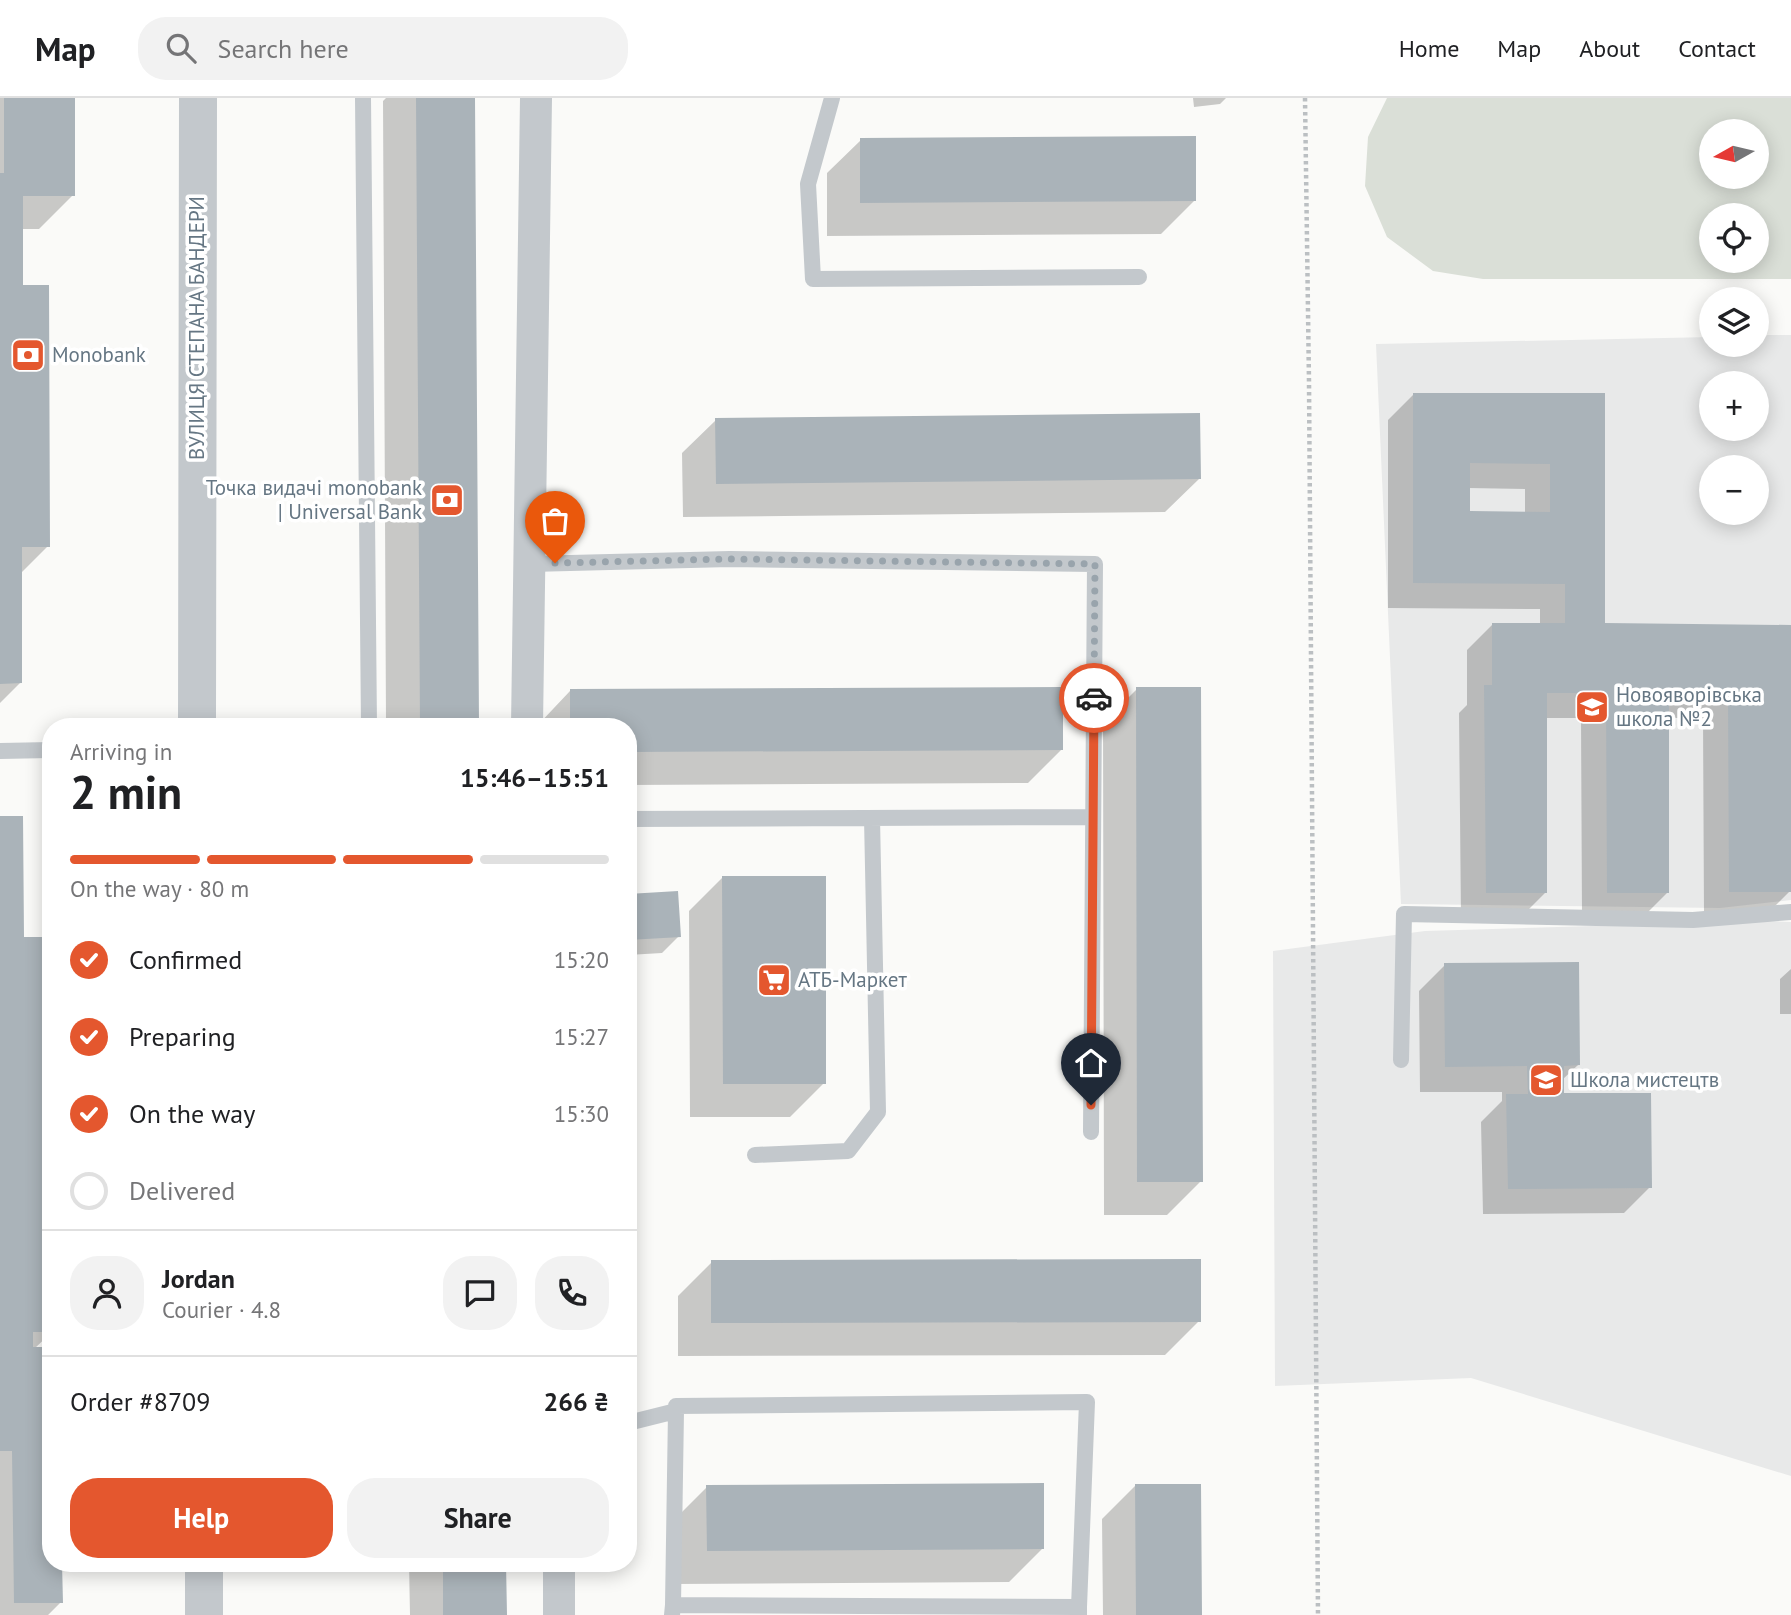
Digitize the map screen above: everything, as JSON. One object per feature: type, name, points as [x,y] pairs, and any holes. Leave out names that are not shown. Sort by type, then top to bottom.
[{"type":"street","name":"ВУЛИЦЯ СТЕПАНА БАНДЕРИ","points":[[197,718],[198,98]]},
{"type":"street","points":[[527,718],[537,98]]},
{"type":"street","points":[[204,1572],[204,1615]]},
{"type":"street","points":[[559,1572],[559,1615]]},
{"type":"lane","points":[[363,98],[369,718]]},
{"type":"lane","points":[[832,98],[808,184],[813,279],[1139,276]]},
{"type":"lane","points":[[530,564],[730,559],[1095,564],[1091,1132]]},
{"type":"lane","points":[[0,751],[42,750]]},
{"type":"lane","points":[[637,819],[1093,817]]},
{"type":"lane","points":[[755,1155],[848,1151],[878,1112],[872,818]]},
{"type":"lane","points":[[1401,1060],[1404,914],[1693,920],[1791,912]]},
{"type":"lane","points":[[1087,1402],[1079,1611],[672,1610],[676,1406],[1087,1402]]},
{"type":"lane","points":[[637,1421],[676,1411]]},
{"type":"path","points":[[1305,98],[1310,396],[1318,1615]]},
{"type":"shaded area","points":[[1387,98],[1791,98],[1791,279],[1483,279],[1433,271],[1387,237],[1365,186],[1368,137]]},
{"type":"shaded area","name":"Новояворівська школа №2","points":[[1769,335],[1791,335],[1791,900],[1720,908],[1401,904],[1376,344],[1699,337],[1699,357],[1769,357]]},
{"type":"shaded area","points":[[1791,922],[1791,1476],[1471,1378],[1275,1386],[1273,951],[1425,931]]},
{"type":"building","points":[[4,98],[75,98],[75,196],[23,196],[23,285],[49,285],[50,547],[22,547],[22,683],[0,684],[0,173],[4,173]]},
{"type":"building","points":[[416,98],[475,98],[479,718],[420,718]]},
{"type":"building","points":[[1196,136],[1196,201],[860,203],[860,138]]},
{"type":"building","points":[[1413,393],[1605,393],[1605,623],[1791,625],[1791,892],[1729,892],[1728,693],[1669,693],[1669,893],[1607,893],[1606,693],[1547,693],[1547,893],[1486,893],[1484,685],[1492,685],[1492,623],[1565,623],[1565,584],[1413,583]],"holes":[[[1470,463],[1550,464],[1550,512],[1470,511]]]},
{"type":"building","points":[[1200,413],[1201,479],[716,484],[715,418]]},
{"type":"building","points":[[1063,687],[1063,750],[637,752],[637,718],[570,718],[570,689]]},
{"type":"building","points":[[1136,687],[1201,687],[1203,1182],[1137,1182]]},
{"type":"building","points":[[0,816],[23,816],[24,937],[42,937],[42,1332],[33,1332],[33,1347],[42,1347],[42,1572],[62,1572],[63,1603],[14,1603],[12,1451],[0,1451]]},
{"type":"building","name":"АТБ-Маркет","points":[[722,876],[826,876],[826,1084],[723,1084]]},
{"type":"building","points":[[678,891],[681,937],[637,939],[637,893]]},
{"type":"building","name":"Школа мистецтв","points":[[1579,962],[1580,1065],[1564,1066],[1564,1093],[1651,1093],[1652,1188],[1508,1189],[1506,1094],[1528,1094],[1527,1066],[1445,1067],[1444,963]]},
{"type":"building","points":[[1201,1259],[1201,1322],[711,1323],[711,1260]]},
{"type":"building","points":[[1044,1483],[1044,1549],[707,1551],[706,1485]]},
{"type":"building","points":[[1135,1484],[1201,1484],[1202,1615],[1136,1615]]},
{"type":"building","points":[[443,1572],[506,1572],[507,1615],[443,1615]]},
{"type":"way so far","points":[[555,563],[730,559],[1095,564],[1094,698]]},
{"type":"place","name":"Monobank","points":[[28,355]]},
{"type":"place","name":"Точка видачі monobank | Universal Bank","points":[[447,500]]},
{"type":"place","name":"Новояворівська школа №2","points":[[1592,707]]},
{"type":"place","name":"АТБ-Маркет","points":[[774,980]]},
{"type":"place","name":"Школа мистецтв","points":[[1546,1080]]},
{"type":"route","points":[[1091,1105],[1094,698]]}]
